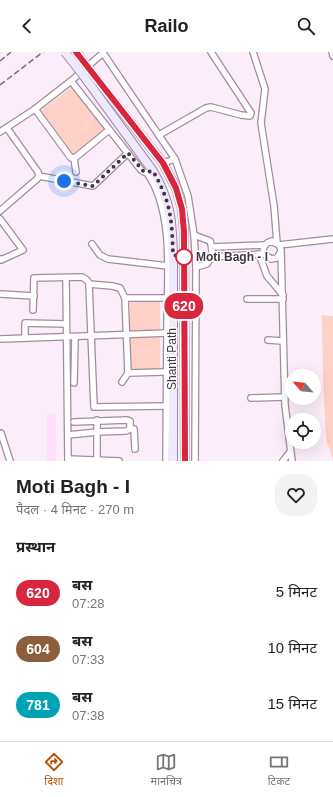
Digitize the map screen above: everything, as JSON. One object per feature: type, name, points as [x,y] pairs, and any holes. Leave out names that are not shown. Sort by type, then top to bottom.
[{"type":"main road","name":"Shanti Path","points":[[65,52],[86,73],[163,163],[176,188],[182,209],[184,232],[185,461]]},
{"type":"main road","name":"Shanti Path","points":[[76,52],[86,73],[150,172],[161,185],[170,208],[172,223],[170,333],[173,461]]},
{"type":"street","points":[[159,135],[210,107],[250,116],[251,113],[211,52]]},
{"type":"street","points":[[253,52],[264,84],[261,123],[280,253],[283,297],[284,397],[292,461]]},
{"type":"street","points":[[332,52],[333,56]]},
{"type":"street","points":[[0,132],[71,81],[103,53],[175,159],[188,196],[194,235],[196,267],[195,461]]},
{"type":"street","points":[[71,81],[141,170],[150,172],[163,214],[168,239],[167,298],[170,333],[166,406],[166,461]]},
{"type":"street","points":[[34,109],[69,156],[74,158]]},
{"type":"street","points":[[7,128],[38,172],[39,176]]},
{"type":"street","points":[[74,158],[109,130]]},
{"type":"street","points":[[39,176],[93,186],[128,153]]},
{"type":"street","points":[[74,158],[76,172]]},
{"type":"street","points":[[163,163],[175,159]]},
{"type":"street","points":[[0,211],[37,180],[39,176]]},
{"type":"street","points":[[0,219],[23,250],[0,259]]},
{"type":"street","points":[[194,235],[210,241],[212,247],[211,257],[207,264],[196,267]]},
{"type":"street","points":[[212,247],[264,245],[269,242],[278,244],[333,239]]},
{"type":"street","points":[[92,244],[100,255],[108,259],[168,266]]},
{"type":"street","points":[[264,245],[261,254],[267,276],[283,297]]},
{"type":"street","points":[[211,257],[261,254],[271,259],[276,258],[280,253]]},
{"type":"street","points":[[33,310],[34,278],[82,277],[85,279],[89,282],[94,407],[166,406]]},
{"type":"street","points":[[66,278],[68,460],[119,461]]},
{"type":"street","points":[[89,284],[120,288],[126,298],[128,373],[122,382]]},
{"type":"street","points":[[0,294],[34,296]]},
{"type":"street","points":[[247,299],[283,297]]},
{"type":"street","points":[[126,298],[167,298]]},
{"type":"street","points":[[25,338],[25,323],[66,324]]},
{"type":"street","points":[[0,339],[66,338],[170,333]]},
{"type":"street","points":[[184,335],[196,335]]},
{"type":"street","points":[[74,383],[75,337]]},
{"type":"street","points":[[268,340],[283,341]]},
{"type":"street","points":[[66,345],[75,345]]},
{"type":"street","points":[[128,373],[163,372]]},
{"type":"street","points":[[251,398],[284,397]]},
{"type":"street","points":[[97,420],[97,461]]},
{"type":"street","points":[[74,422],[127,420],[130,421],[130,429]]},
{"type":"street","points":[[68,435],[126,431],[134,429],[135,449]]},
{"type":"street","points":[[1,433],[10,461]]},
{"type":"street","points":[[283,461],[290,452]]},
{"type":"shaded area","points":[[77,83],[107,130],[73,155],[39,112]]},
{"type":"shaded area","points":[[130,299],[160,299],[160,332],[130,333]]},
{"type":"shaded area","points":[[322,315],[333,316],[333,460],[326,439]]},
{"type":"shaded area","points":[[160,336],[160,370],[130,370],[130,337]]},
{"type":"shaded area","points":[[47,414],[56,414],[56,461],[47,461]]},
{"type":"railway","points":[[0,61],[11,52]]},
{"type":"railway","points":[[0,85],[43,52]]},
{"type":"bus line","name":"620","points":[[76,52],[163,163],[176,188],[182,209],[184,232],[185,461]]},
{"type":"place","name":"Moti Bagh - I","points":[[184,257]]},
{"type":"route","points":[[64,181],[93,186],[128,153],[141,170],[147,173],[153,171],[161,185],[170,208],[173,255],[184,257]]}]
